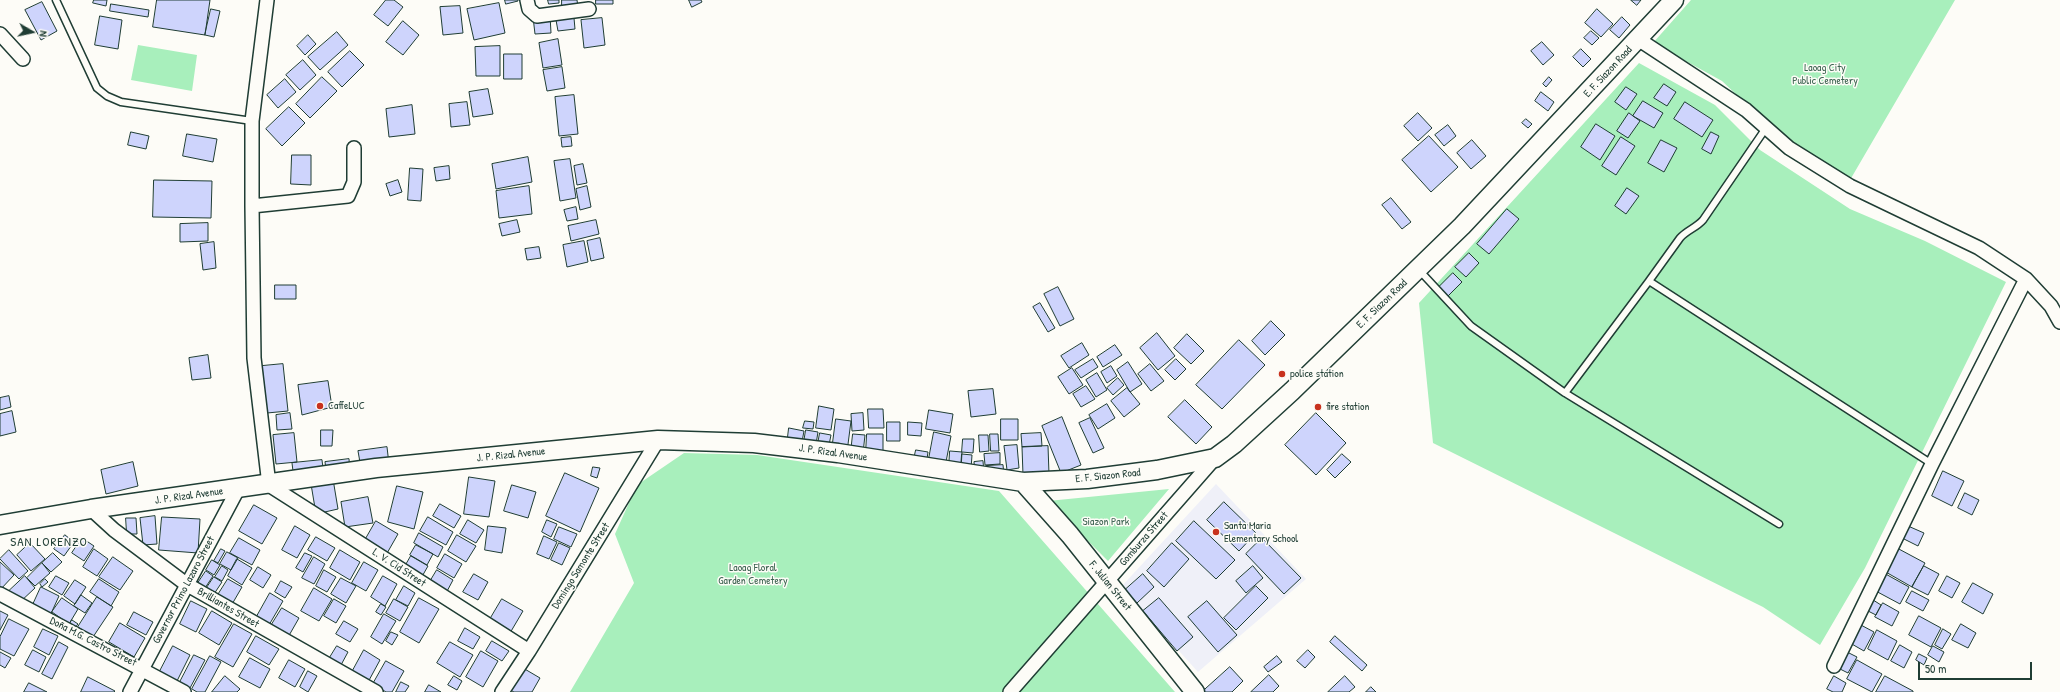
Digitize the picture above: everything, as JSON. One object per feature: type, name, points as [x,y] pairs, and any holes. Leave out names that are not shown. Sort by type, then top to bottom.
[{"type":"main road","name":"E. F. Siazon Road","points":[[1023,482],[1087,480],[1157,470],[1215,458],[1234,444],[1292,391],[1462,226],[1674,0]]},
{"type":"main road","name":"J. P. Rizal Avenue","points":[[0,525],[376,468],[658,440],[754,442],[838,453],[1023,482]]},
{"type":"main road","name":"F. Julian Street","points":[[1023,482],[1070,535],[1195,692]]},
{"type":"street","points":[[267,0],[252,121],[252,206],[254,358],[269,485]]},
{"type":"street","points":[[527,0],[529,8],[538,16],[590,9]]},
{"type":"street","points":[[0,34],[23,59]]},
{"type":"street","points":[[1638,39],[1746,110],[1789,148],[1850,186],[1979,248],[2026,280],[2050,306],[2060,322]]},
{"type":"street","points":[[252,206],[348,196],[352,191],[354,182],[354,148]]},
{"type":"street","points":[[1834,666],[1932,464],[2026,280]]},
{"type":"street","name":"Domingo Samonte Street","points":[[502,692],[529,651],[658,440]]},
{"type":"street","name":"Gomburza Street","points":[[1010,692],[1215,458]]},
{"type":"street","name":"L. V. Cid Street","points":[[269,485],[529,651]]},
{"type":"street","name":"Governor Primo Lazaro Street","points":[[130,692],[186,584],[238,489]]},
{"type":"street","name":"Brilliantes Street","points":[[91,510],[114,530],[186,584],[376,692]]},
{"type":"street","name":"Doña M.G. Castro Street","points":[[0,594],[142,668],[184,692]]},
{"type":"lane","points":[[56,0],[98,88],[107,96],[121,102],[252,121]]},
{"type":"lane","points":[[1566,393],[1680,238],[1684,233],[1696,228],[1703,220],[1766,128]]},
{"type":"lane","points":[[1418,269],[1470,326],[1566,393],[1779,524]]},
{"type":"lane","points":[[1649,281],[1932,464]]},
{"type":"shaded area","name":"Santa Maria Elementary School","points":[[1216,484],[1306,579],[1198,672],[1121,587]]},
{"type":"green space","name":"Laoag City Public Cemetery","points":[[1691,0],[1955,0],[1850,180],[1776,132],[1722,81],[1653,43]]},
{"type":"green space","points":[[138,45],[197,55],[192,91],[131,80]]},
{"type":"green space","points":[[1639,63],[1715,105],[1760,150],[1850,209],[1925,241],[2006,282],[1865,568],[1820,645],[1763,607],[1433,443],[1419,303]]},
{"type":"green space","name":"Laoag Floral Garden Cemetery","points":[[684,453],[757,455],[999,491],[1175,692],[570,692],[634,583],[615,534],[637,485]]},
{"type":"green space","name":"Siazon Park","points":[[1169,489],[1108,561],[1048,501]]},
{"type":"building","points":[[94,0],[107,0],[106,6],[93,3]]},
{"type":"building","points":[[157,0],[210,0],[205,35],[153,27]]},
{"type":"building","points":[[386,0],[394,0],[403,7],[388,26],[374,15]]},
{"type":"building","points":[[505,0],[518,0],[518,1],[506,4]]},
{"type":"building","points":[[548,0],[559,0],[559,3],[549,4]]},
{"type":"building","points":[[562,0],[577,0],[578,7],[562,8]]},
{"type":"building","points":[[596,0],[613,0],[613,4],[596,4]]},
{"type":"building","points":[[689,0],[701,0],[702,2],[692,7]]},
{"type":"building","points":[[1631,0],[1641,0],[1637,5]]},
{"type":"building","points":[[42,2],[57,31],[41,40],[25,10]]},
{"type":"building","points":[[499,3],[505,33],[474,40],[467,9]]},
{"type":"building","points":[[111,4],[149,10],[148,17],[110,11]]},
{"type":"building","points":[[460,6],[463,33],[443,35],[440,7]]},
{"type":"building","points":[[211,9],[220,11],[214,37],[205,35]]},
{"type":"building","points":[[1597,9],[1613,24],[1601,37],[1585,23]]},
{"type":"building","points":[[550,15],[551,33],[535,34],[533,17]]},
{"type":"building","points":[[100,16],[122,20],[118,49],[95,45]]},
{"type":"building","points":[[1622,17],[1630,25],[1619,38],[1610,30]]},
{"type":"building","points":[[574,18],[575,29],[558,31],[556,20]]},
{"type":"building","points":[[602,18],[605,45],[584,48],[581,20]]},
{"type":"building","points":[[403,21],[419,35],[403,55],[386,42]]},
{"type":"building","points":[[1591,31],[1599,38],[1592,45],[1584,38]]},
{"type":"building","points":[[337,32],[348,45],[320,70],[308,57]]},
{"type":"building","points":[[308,35],[316,44],[305,55],[297,46]]},
{"type":"building","points":[[558,39],[562,65],[543,68],[539,43]]},
{"type":"building","points":[[1542,42],[1554,55],[1543,65],[1531,51]]},
{"type":"building","points":[[500,46],[500,76],[476,76],[475,47]]},
{"type":"building","points":[[1581,49],[1591,59],[1583,67],[1573,57]]},
{"type":"building","points":[[350,51],[364,65],[342,87],[328,72]]},
{"type":"building","points":[[504,54],[522,54],[522,79],[504,79]]},
{"type":"building","points":[[303,60],[316,75],[300,90],[286,75]]},
{"type":"building","points":[[562,67],[565,88],[547,91],[543,70]]},
{"type":"building","points":[[322,77],[337,91],[310,118],[296,104]]},
{"type":"building","points":[[1549,77],[1552,80],[1546,87],[1543,84]]},
{"type":"building","points":[[285,79],[296,92],[278,108],[267,95]]},
{"type":"building","points":[[1664,84],[1676,92],[1667,106],[1654,98]]},
{"type":"building","points":[[1626,87],[1637,94],[1626,110],[1615,102]]},
{"type":"building","points":[[488,89],[493,114],[473,117],[469,92]]},
{"type":"building","points":[[1541,92],[1554,102],[1548,111],[1535,101]]},
{"type":"building","points":[[574,95],[578,134],[559,136],[555,97]]},
{"type":"building","points":[[1643,101],[1663,113],[1654,128],[1633,116]]},
{"type":"building","points":[[467,102],[470,125],[451,127],[449,104]]},
{"type":"building","points":[[1685,102],[1713,120],[1702,137],[1674,119]]},
{"type":"building","points":[[412,105],[415,134],[389,137],[386,109]]},
{"type":"building","points":[[289,107],[305,123],[282,146],[266,129]]},
{"type":"building","points":[[1418,113],[1432,128],[1418,141],[1404,126]]},
{"type":"building","points":[[1629,113],[1640,121],[1628,138],[1617,131]]},
{"type":"building","points":[[1526,119],[1532,124],[1528,128],[1522,123]]},
{"type":"building","points":[[1596,124],[1615,136],[1600,160],[1581,147]]},
{"type":"building","points":[[1448,125],[1456,136],[1444,146],[1435,135]]},
{"type":"building","points":[[131,132],[149,136],[146,149],[128,145]]},
{"type":"building","points":[[1711,132],[1719,136],[1711,154],[1702,149]]},
{"type":"building","points":[[187,134],[217,139],[213,162],[183,156]]},
{"type":"building","points":[[1429,136],[1458,167],[1431,192],[1402,160]]},
{"type":"building","points":[[571,137],[572,146],[562,147],[561,138]]},
{"type":"building","points":[[1621,137],[1635,146],[1616,175],[1602,166]]},
{"type":"building","points":[[1472,140],[1486,156],[1471,169],[1457,153]]},
{"type":"building","points":[[1661,140],[1677,148],[1664,172],[1648,163]]},
{"type":"building","points":[[292,155],[311,155],[311,185],[291,184]]},
{"type":"building","points":[[528,157],[532,182],[496,189],[492,164]]},
{"type":"building","points":[[570,159],[576,198],[560,201],[554,161]]},
{"type":"building","points":[[583,164],[587,183],[577,185],[574,166]]},
{"type":"building","points":[[449,166],[450,179],[436,181],[434,168]]},
{"type":"building","points":[[410,168],[423,169],[421,201],[408,200]]},
{"type":"building","points":[[154,180],[212,181],[211,218],[153,217]]},
{"type":"building","points":[[398,180],[402,192],[390,196],[386,184]]},
{"type":"building","points":[[529,186],[532,214],[499,218],[496,191]]},
{"type":"building","points":[[587,186],[591,207],[580,210],[576,189]]},
{"type":"building","points":[[1627,188],[1639,196],[1626,214],[1615,206]]},
{"type":"building","points":[[1391,198],[1411,222],[1402,229],[1382,205]]},
{"type":"building","points":[[576,207],[578,219],[567,221],[564,210]]},
{"type":"building","points":[[1507,209],[1519,219],[1489,254],[1477,244]]},
{"type":"building","points":[[517,220],[520,232],[502,236],[499,224]]},
{"type":"building","points":[[596,220],[599,234],[571,241],[568,226]]},
{"type":"building","points":[[208,223],[208,241],[180,242],[180,224]]},
{"type":"building","points":[[600,238],[604,258],[591,261],[587,241]]},
{"type":"building","points":[[584,241],[588,262],[567,267],[563,245]]},
{"type":"building","points":[[214,242],[216,268],[203,270],[200,244]]},
{"type":"building","points":[[539,247],[541,258],[527,260],[525,249]]},
{"type":"building","points":[[1469,253],[1479,263],[1466,277],[1455,267]]},
{"type":"building","points":[[1453,273],[1462,282],[1448,296],[1439,287]]},
{"type":"building","points":[[275,285],[296,285],[296,299],[275,299]]},
{"type":"building","points":[[1058,287],[1074,319],[1060,326],[1044,294]]},
{"type":"building","points":[[1040,303],[1055,328],[1048,332],[1033,307]]},
{"type":"building","points":[[1271,321],[1285,335],[1265,355],[1252,341]]},
{"type":"building","points":[[1157,333],[1175,356],[1158,370],[1140,348]]},
{"type":"building","points":[[1187,334],[1204,351],[1191,364],[1174,348]]},
{"type":"building","points":[[1239,340],[1265,365],[1222,409],[1196,385]]},
{"type":"building","points":[[1082,343],[1089,355],[1069,368],[1061,356]]},
{"type":"building","points":[[1115,345],[1122,355],[1103,367],[1097,357]]},
{"type":"building","points":[[208,355],[211,378],[192,380],[189,358]]},
{"type":"building","points":[[1093,359],[1098,367],[1081,378],[1075,370]]},
{"type":"building","points":[[1176,359],[1186,369],[1175,380],[1165,370]]},
{"type":"building","points":[[1128,362],[1142,384],[1130,392],[1117,370]]},
{"type":"building","points":[[283,364],[288,411],[267,413],[262,366]]},
{"type":"building","points":[[1150,364],[1164,381],[1151,391],[1138,374]]},
{"type":"building","points":[[1111,366],[1117,376],[1107,383],[1101,372]]},
{"type":"building","points":[[1072,368],[1083,385],[1069,394],[1058,377]]},
{"type":"building","points":[[1097,373],[1107,390],[1096,397],[1086,380]]},
{"type":"building","points":[[1118,378],[1124,385],[1113,395],[1107,388]]},
{"type":"building","points":[[328,381],[332,407],[302,415],[298,385]]},
{"type":"building","points":[[1086,386],[1095,399],[1081,407],[1073,394]]},
{"type":"building","points":[[1127,388],[1140,404],[1124,417],[1111,401]]},
{"type":"building","points":[[993,389],[996,414],[971,417],[968,391]]},
{"type":"building","points":[[9,396],[11,407],[0,410],[0,398]]},
{"type":"building","points":[[1185,400],[1212,427],[1196,444],[1168,417]]},
{"type":"building","points":[[1107,404],[1115,418],[1098,429],[1089,415]]},
{"type":"building","points":[[819,406],[834,409],[831,430],[816,428]]},
{"type":"building","points":[[868,409],[883,409],[884,428],[869,428]]},
{"type":"building","points":[[929,410],[953,414],[950,433],[926,429]]},
{"type":"building","points":[[12,411],[16,432],[0,436],[0,414]]},
{"type":"building","points":[[290,413],[292,429],[277,430],[276,415]]},
{"type":"building","points":[[863,413],[864,430],[852,431],[851,414]]},
{"type":"building","points":[[1316,413],[1346,443],[1316,475],[1285,445]]},
{"type":"building","points":[[1062,417],[1081,465],[1061,473],[1042,426]]},
{"type":"building","points":[[1090,418],[1104,448],[1093,453],[1079,423]]},
{"type":"building","points":[[836,419],[851,421],[847,452],[832,450]]},
{"type":"building","points":[[1001,419],[1018,419],[1018,440],[1001,440]]},
{"type":"building","points":[[805,421],[814,422],[813,429],[803,428]]},
{"type":"building","points":[[887,422],[900,422],[900,441],[887,441]]},
{"type":"building","points":[[908,422],[922,423],[921,436],[908,435]]},
{"type":"building","points":[[789,428],[804,431],[801,447],[787,445]]},
{"type":"building","points":[[321,430],[333,430],[332,446],[321,446]]},
{"type":"building","points":[[806,430],[818,432],[815,450],[803,448]]},
{"type":"building","points":[[934,432],[951,436],[945,467],[928,464]]},
{"type":"building","points":[[294,433],[297,462],[276,464],[273,435]]},
{"type":"building","points":[[820,433],[831,435],[828,450],[817,449]]},
{"type":"building","points":[[1041,433],[1042,446],[1022,447],[1021,434]]},
{"type":"building","points":[[853,434],[865,435],[863,453],[851,452]]},
{"type":"building","points":[[867,434],[883,434],[883,453],[866,453]]},
{"type":"building","points":[[990,434],[998,434],[999,451],[991,451]]},
{"type":"building","points":[[979,435],[988,435],[989,451],[980,452]]},
{"type":"building","points":[[963,439],[974,439],[973,453],[962,452]]},
{"type":"building","points":[[1017,445],[1019,468],[1007,470],[1004,446]]},
{"type":"building","points":[[1048,446],[1049,474],[1023,475],[1022,447]]},
{"type":"building","points":[[387,447],[389,464],[361,468],[358,451]]},
{"type":"building","points":[[916,450],[928,452],[926,466],[913,464]]},
{"type":"building","points":[[950,451],[962,452],[961,469],[949,468]]},
{"type":"building","points":[[1000,453],[1000,464],[985,465],[984,454]]},
{"type":"building","points":[[962,454],[972,455],[971,469],[961,468]]},
{"type":"building","points":[[1342,454],[1351,462],[1335,478],[1327,470]]},
{"type":"building","points":[[349,459],[350,472],[327,475],[325,462]]},
{"type":"building","points":[[322,460],[324,476],[294,479],[292,463]]},
{"type":"building","points":[[983,461],[984,473],[975,473],[974,462]]},
{"type":"building","points":[[133,462],[138,486],[106,494],[101,470]]},
{"type":"building","points":[[1003,465],[1004,475],[987,476],[986,466]]},
{"type":"building","points":[[593,467],[600,468],[597,478],[591,476]]},
{"type":"building","points":[[1943,471],[1964,481],[1952,506],[1932,496]]},
{"type":"building","points":[[565,473],[599,488],[580,532],[546,516]]},
{"type":"building","points":[[469,477],[495,481],[489,517],[464,514]]},
{"type":"building","points":[[333,479],[338,509],[316,514],[311,484]]},
{"type":"building","points":[[512,485],[536,492],[528,518],[504,511]]},
{"type":"building","points":[[397,486],[423,492],[414,529],[388,522]]},
{"type":"building","points":[[1965,493],[1979,500],[1972,515],[1958,508]]},
{"type":"building","points":[[368,497],[373,523],[345,527],[341,502]]},
{"type":"building","points":[[1224,502],[1256,533],[1239,551],[1207,520]]},
{"type":"building","points":[[440,504],[461,516],[454,528],[433,516]]},
{"type":"building","points":[[254,505],[277,518],[262,544],[239,531]]},
{"type":"building","points":[[155,516],[157,544],[143,545],[140,518]]},
{"type":"building","points":[[162,517],[200,519],[198,553],[159,550]]},
{"type":"building","points":[[428,517],[453,532],[446,545],[420,531]]},
{"type":"building","points":[[126,518],[136,518],[137,534],[127,534]]},
{"type":"building","points":[[468,520],[484,530],[476,543],[460,534]]},
{"type":"building","points":[[547,520],[557,524],[551,537],[542,532]]},
{"type":"building","points":[[376,521],[398,534],[386,555],[364,542]]},
{"type":"building","points":[[1194,521],[1235,560],[1216,579],[1176,541]]},
{"type":"building","points":[[295,526],[310,535],[297,558],[282,550]]},
{"type":"building","points":[[488,526],[506,528],[502,553],[485,550]]},
{"type":"building","points":[[1908,526],[1924,533],[1918,546],[1902,538]]},
{"type":"building","points":[[559,527],[577,534],[571,547],[554,539]]},
{"type":"building","points":[[419,533],[443,547],[438,557],[414,543]]},
{"type":"building","points":[[65,535],[74,542],[64,556],[54,549]]},
{"type":"building","points":[[457,535],[476,546],[466,562],[448,551]]},
{"type":"building","points":[[544,536],[557,542],[549,559],[537,554]]},
{"type":"building","points":[[316,537],[335,548],[327,561],[308,550]]},
{"type":"building","points":[[82,538],[94,546],[84,561],[72,553]]},
{"type":"building","points":[[239,538],[260,550],[252,565],[230,553]]},
{"type":"building","points":[[1262,538],[1301,578],[1284,594],[1246,554]]},
{"type":"building","points":[[30,543],[45,559],[31,571],[17,555]]},
{"type":"building","points":[[559,543],[570,548],[562,565],[551,560]]},
{"type":"building","points":[[1172,543],[1189,559],[1164,587],[1147,571]]},
{"type":"building","points":[[416,545],[433,554],[427,565],[410,555]]},
{"type":"building","points":[[1897,548],[1925,563],[1912,587],[1884,571]]},
{"type":"building","points":[[94,549],[108,559],[97,576],[83,567]]},
{"type":"building","points":[[221,549],[225,551],[218,563],[214,561]]},
{"type":"building","points":[[9,550],[28,571],[19,579],[0,559]]},
{"type":"building","points":[[340,550],[360,562],[350,580],[330,568]]},
{"type":"building","points":[[227,552],[238,558],[231,570],[220,564]]},
{"type":"building","points":[[53,553],[62,562],[51,572],[42,563]]},
{"type":"building","points":[[305,553],[312,556],[303,572],[296,568]]},
{"type":"building","points":[[445,554],[462,564],[454,578],[437,568]]},
{"type":"building","points":[[411,556],[428,566],[420,580],[403,570]]},
{"type":"building","points":[[113,557],[133,571],[120,590],[99,577]]},
{"type":"building","points":[[314,557],[325,564],[314,584],[302,578]]},
{"type":"building","points":[[237,559],[252,568],[242,585],[228,576]]},
{"type":"building","points":[[212,560],[220,565],[214,575],[206,570]]},
{"type":"building","points":[[0,562],[14,575],[0,590]]},
{"type":"building","points":[[364,562],[378,570],[366,591],[352,583]]},
{"type":"building","points":[[42,563],[50,573],[35,586],[27,578]]},
{"type":"building","points":[[222,566],[228,570],[222,581],[215,577]]},
{"type":"building","points":[[1253,566],[1263,578],[1246,593],[1236,581]]},
{"type":"building","points":[[1924,566],[1939,574],[1928,595],[1912,587]]},
{"type":"building","points":[[258,567],[271,575],[263,588],[250,580]]},
{"type":"building","points":[[324,570],[336,577],[327,592],[316,586]]},
{"type":"building","points":[[437,570],[453,580],[445,595],[428,585]]},
{"type":"building","points":[[206,571],[213,576],[203,591],[196,586]]},
{"type":"building","points":[[1882,572],[1909,587],[1900,604],[1872,589]]},
{"type":"building","points":[[474,574],[488,582],[478,600],[463,592]]},
{"type":"building","points":[[1143,574],[1154,587],[1137,603],[1125,590]]},
{"type":"building","points":[[25,576],[35,588],[19,603],[9,591]]},
{"type":"building","points":[[56,576],[69,583],[62,595],[49,587]]},
{"type":"building","points":[[383,576],[397,584],[385,606],[371,597]]},
{"type":"building","points":[[1947,576],[1960,583],[1952,598],[1939,591]]},
{"type":"building","points":[[214,577],[222,582],[214,594],[206,589]]},
{"type":"building","points":[[341,578],[356,586],[346,603],[331,594]]},
{"type":"building","points":[[45,579],[48,582],[42,587],[40,584]]},
{"type":"building","points":[[99,579],[119,592],[111,606],[90,592]]},
{"type":"building","points":[[228,579],[242,587],[231,606],[216,598]]},
{"type":"building","points":[[75,580],[86,587],[75,604],[64,596]]},
{"type":"building","points":[[281,581],[292,587],[285,598],[275,592]]},
{"type":"building","points":[[1973,583],[1993,594],[1983,614],[1962,602]]},
{"type":"building","points":[[404,586],[415,593],[408,606],[396,600]]},
{"type":"building","points":[[1256,586],[1268,598],[1236,630],[1224,618]]},
{"type":"building","points":[[41,587],[59,596],[49,618],[31,609]]},
{"type":"building","points":[[314,588],[332,599],[319,621],[301,611]]},
{"type":"building","points":[[1912,591],[1929,600],[1923,611],[1906,602]]},
{"type":"building","points":[[270,593],[283,601],[269,625],[256,618]]},
{"type":"building","points":[[81,595],[92,603],[85,613],[74,606]]},
{"type":"building","points":[[97,597],[113,607],[93,637],[78,627]]},
{"type":"building","points":[[62,598],[78,609],[69,624],[52,612]]},
{"type":"building","points":[[419,598],[439,609],[419,643],[400,632]]},
{"type":"building","points":[[1159,598],[1193,637],[1177,651],[1143,611]]},
{"type":"building","points":[[1870,598],[1881,605],[1876,615],[1864,609]]},
{"type":"building","points":[[334,599],[346,606],[336,623],[324,616]]},
{"type":"building","points":[[394,599],[408,607],[400,621],[386,613]]},
{"type":"building","points":[[502,599],[523,611],[510,633],[489,621]]},
{"type":"building","points":[[191,601],[207,609],[196,632],[180,624]]},
{"type":"building","points":[[1207,601],[1237,635],[1218,652],[1188,617]]},
{"type":"building","points":[[1883,603],[1899,612],[1892,626],[1875,617]]},
{"type":"building","points":[[381,604],[386,607],[381,615],[376,612]]},
{"type":"building","points":[[282,608],[299,618],[287,639],[269,629]]},
{"type":"building","points":[[0,611],[8,615],[0,630]]},
{"type":"building","points":[[212,611],[232,623],[219,645],[199,633]]},
{"type":"building","points":[[134,612],[153,622],[146,635],[127,625]]},
{"type":"building","points":[[384,614],[396,621],[382,644],[371,637]]},
{"type":"building","points":[[1919,616],[1941,628],[1931,647],[1909,635]]},
{"type":"building","points":[[9,619],[29,629],[14,656],[0,649],[0,637]]},
{"type":"building","points":[[72,620],[78,624],[74,629],[69,625]]},
{"type":"building","points":[[344,621],[358,629],[350,642],[336,634]]},
{"type":"building","points":[[120,623],[145,638],[134,657],[109,642]]},
{"type":"building","points":[[234,624],[252,634],[233,667],[215,657]]},
{"type":"building","points":[[1859,624],[1874,632],[1864,651],[1850,643]]},
{"type":"building","points":[[1961,624],[1976,633],[1968,648],[1952,640]]},
{"type":"building","points":[[465,628],[480,637],[473,649],[458,641]]},
{"type":"building","points":[[43,629],[58,636],[49,655],[34,647]]},
{"type":"building","points":[[1943,629],[1951,634],[1942,649],[1935,645]]},
{"type":"building","points":[[1877,630],[1897,641],[1888,660],[1868,649]]},
{"type":"building","points":[[391,632],[398,635],[392,645],[386,641]]},
{"type":"building","points":[[256,636],[279,649],[269,665],[247,652]]},
{"type":"building","points":[[1335,636],[1367,665],[1362,671],[1330,642]]},
{"type":"building","points":[[492,641],[509,651],[502,661],[486,651]]},
{"type":"building","points":[[59,642],[68,647],[52,679],[42,674]]},
{"type":"building","points":[[450,642],[473,655],[460,677],[437,663]]},
{"type":"building","points":[[1900,645],[1912,652],[1904,668],[1891,661]]},
{"type":"building","points":[[173,646],[190,655],[176,683],[159,673]]},
{"type":"building","points":[[337,646],[348,652],[341,665],[329,659]]},
{"type":"building","points":[[1933,646],[1944,652],[1939,662],[1928,655]]},
{"type":"building","points":[[33,650],[46,657],[39,672],[25,665]]},
{"type":"building","points":[[364,650],[380,660],[367,684],[351,674]]},
{"type":"building","points":[[1308,650],[1315,657],[1305,668],[1297,661]]},
{"type":"building","points":[[481,651],[498,661],[483,687],[466,677]]},
{"type":"building","points":[[1845,651],[1857,657],[1848,673],[1836,667]]},
{"type":"building","points":[[0,652],[11,658],[5,668],[0,665]]},
{"type":"building","points":[[1919,654],[1927,658],[1924,665],[1916,660]]},
{"type":"building","points":[[194,655],[205,660],[190,688],[180,682]]},
{"type":"building","points":[[210,656],[221,662],[205,692],[197,692],[192,689]]},
{"type":"building","points":[[1277,656],[1282,662],[1268,672],[1264,667]]},
{"type":"building","points":[[250,658],[270,669],[260,688],[239,677]]},
{"type":"building","points":[[289,660],[305,669],[295,687],[279,678]]},
{"type":"building","points":[[1857,660],[1882,674],[1872,692],[1847,679]]},
{"type":"building","points":[[386,661],[404,671],[392,692],[386,692],[373,684]]},
{"type":"building","points":[[1230,667],[1243,681],[1232,692],[1202,692]]},
{"type":"building","points":[[523,668],[540,678],[532,692],[514,692],[510,690]]},
{"type":"building","points":[[308,671],[317,676],[308,692],[300,687]]},
{"type":"building","points":[[1269,675],[1279,686],[1273,692],[1251,692]]},
{"type":"building","points":[[225,676],[240,689],[237,692],[212,692]]},
{"type":"building","points":[[454,676],[462,681],[457,690],[448,685]]},
{"type":"building","points":[[1345,676],[1355,687],[1349,692],[1328,692]]},
{"type":"building","points":[[1834,676],[1846,683],[1842,692],[1833,692],[1827,689]]},
{"type":"building","points":[[1885,676],[1913,691],[1913,692],[1876,692]]},
{"type":"building","points":[[88,677],[115,691],[81,692]]},
{"type":"building","points":[[401,682],[409,686],[405,692],[396,692]]},
{"type":"building","points":[[29,683],[47,692],[24,692]]},
{"type":"building","points":[[429,685],[441,692],[425,692]]},
{"type":"building","points":[[1371,687],[1376,692],[1366,692]]},
{"type":"place","name":"police station","points":[[1282,374]]},
{"type":"place","name":"CaffeLUC","points":[[320,406]]},
{"type":"place","name":"fire station","points":[[1318,407]]},
{"type":"place","name":"Santa Maria Elementary School","points":[[1216,532]]},
{"type":"district","name":"SAN LORENZO","points":[[49,543]]}]
